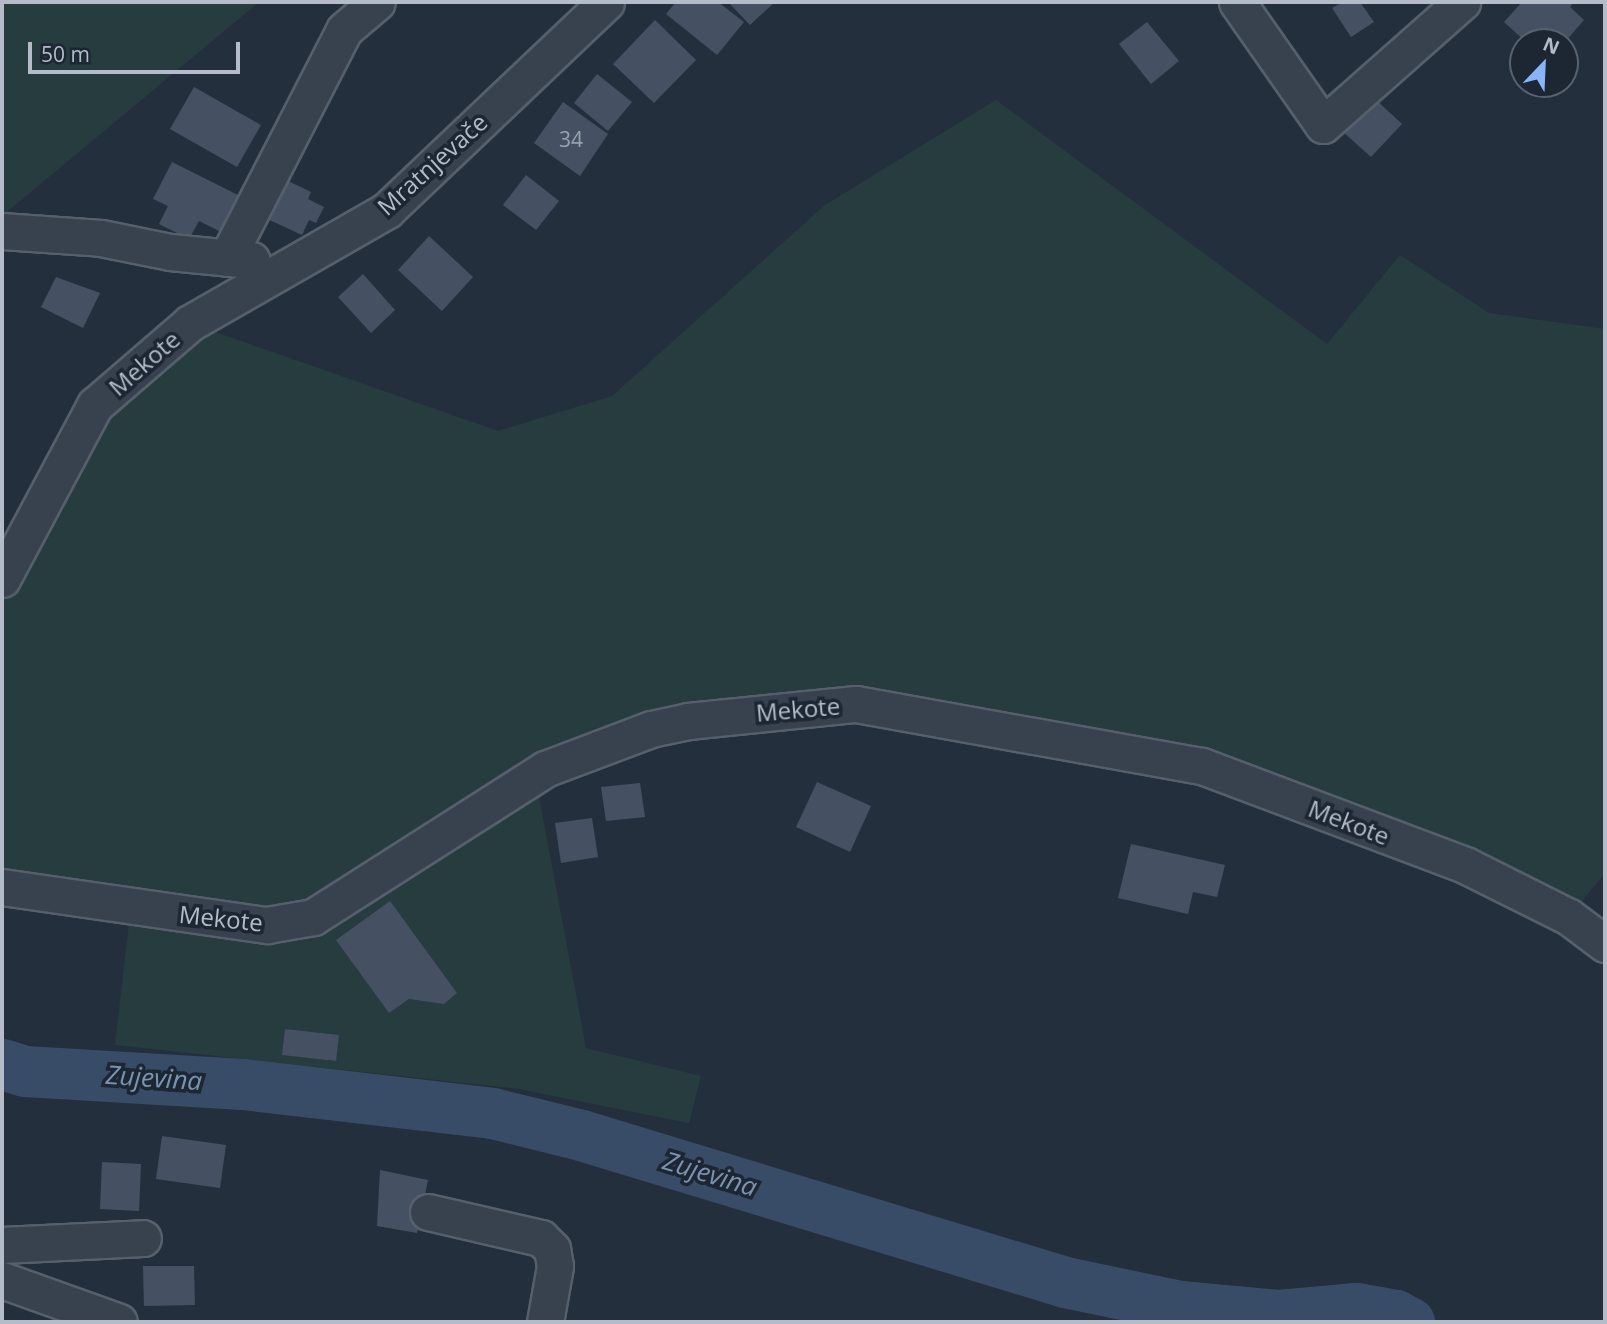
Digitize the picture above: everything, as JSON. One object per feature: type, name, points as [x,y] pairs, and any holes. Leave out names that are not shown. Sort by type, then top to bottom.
[{"type":"street","points":[[227,258],[344,30],[377,2]]},
{"type":"street","name":"Mratnjevače","points":[[291,264],[387,210],[606,2]]},
{"type":"street","points":[[1237,2],[1323,125],[1462,2]]},
{"type":"street","points":[[2,231],[101,238],[227,258],[291,264]]},
{"type":"street","name":"Mekote","points":[[2,579],[95,405],[190,323],[291,264]]},
{"type":"street","name":"Mekote","points":[[2,887],[267,925],[313,917],[545,769],[651,729],[716,716],[856,705],[1202,766],[1465,865],[1569,917],[1605,944]]},
{"type":"street","points":[[428,1212],[541,1238],[552,1249],[555,1266],[545,1322]]},
{"type":"street","points":[[2,1245],[143,1238]]},
{"type":"street","points":[[2,1280],[41,1307],[119,1322]]},
{"type":"green space","points":[[2,2],[259,2],[2,216]]},
{"type":"green space","points":[[996,100],[1327,344],[1400,255],[1489,313],[1605,329],[1605,873],[1569,917],[1202,766],[856,704],[651,729],[313,917],[2,887],[2,579],[95,405],[190,323],[498,431],[612,396],[825,205]]},
{"type":"green space","points":[[538,791],[586,1048],[701,1076],[689,1123],[519,1089],[115,1045],[129,923],[259,931]]},
{"type":"building","points":[[676,2],[718,2],[744,22],[717,55],[666,14]]},
{"type":"building","points":[[728,2],[775,2],[750,25]]},
{"type":"building","points":[[1343,2],[1360,2],[1374,22],[1351,37],[1332,8]]},
{"type":"building","points":[[1522,2],[1574,2],[1570,7],[1584,20],[1577,28],[1511,28],[1504,22]]},
{"type":"building","points":[[655,20],[696,60],[654,103],[613,64]]},
{"type":"building","points":[[1147,22],[1179,61],[1151,84],[1119,44]]},
{"type":"building","points":[[597,74],[632,102],[608,131],[574,103]]},
{"type":"building","points":[[194,87],[261,125],[237,167],[170,129]]},
{"type":"building","points":[[1372,96],[1402,124],[1371,157],[1341,130]]},
{"type":"building","points":[[563,102],[608,134],[580,176],[534,143]]},
{"type":"building","points":[[172,162],[248,200],[229,236],[199,221],[189,239],[159,224],[168,206],[153,199]]},
{"type":"building","points":[[526,175],[559,201],[536,230],[503,205]]},
{"type":"building","points":[[282,178],[311,192],[308,199],[324,207],[316,223],[309,220],[302,235],[263,217]]},
{"type":"building","points":[[429,236],[473,277],[442,311],[398,270]]},
{"type":"building","points":[[363,274],[395,310],[371,333],[338,297]]},
{"type":"building","points":[[56,277],[100,293],[83,328],[41,307]]},
{"type":"building","points":[[817,782],[871,806],[850,852],[796,827]]},
{"type":"building","points":[[640,783],[645,817],[606,821],[601,787]]},
{"type":"building","points":[[592,818],[598,857],[561,863],[555,823]]},
{"type":"building","points":[[1131,844],[1225,865],[1217,897],[1193,892],[1188,914],[1118,898]]},
{"type":"building","points":[[390,901],[457,993],[444,1004],[409,999],[389,1013],[336,940]]},
{"type":"building","points":[[285,1029],[339,1035],[336,1061],[282,1055]]},
{"type":"building","points":[[162,1136],[226,1145],[220,1188],[156,1179]]},
{"type":"building","points":[[102,1162],[141,1164],[139,1211],[100,1209]]},
{"type":"building","points":[[380,1170],[428,1180],[417,1233],[377,1226]]},
{"type":"building","points":[[143,1266],[194,1266],[195,1305],[144,1306]]},
{"type":"waterway","name":"Zujevina","points":[[2,1064],[25,1071],[243,1084],[492,1113],[581,1135],[1065,1282],[1180,1306],[1278,1315],[1357,1308],[1395,1315],[1409,1322]]}]
